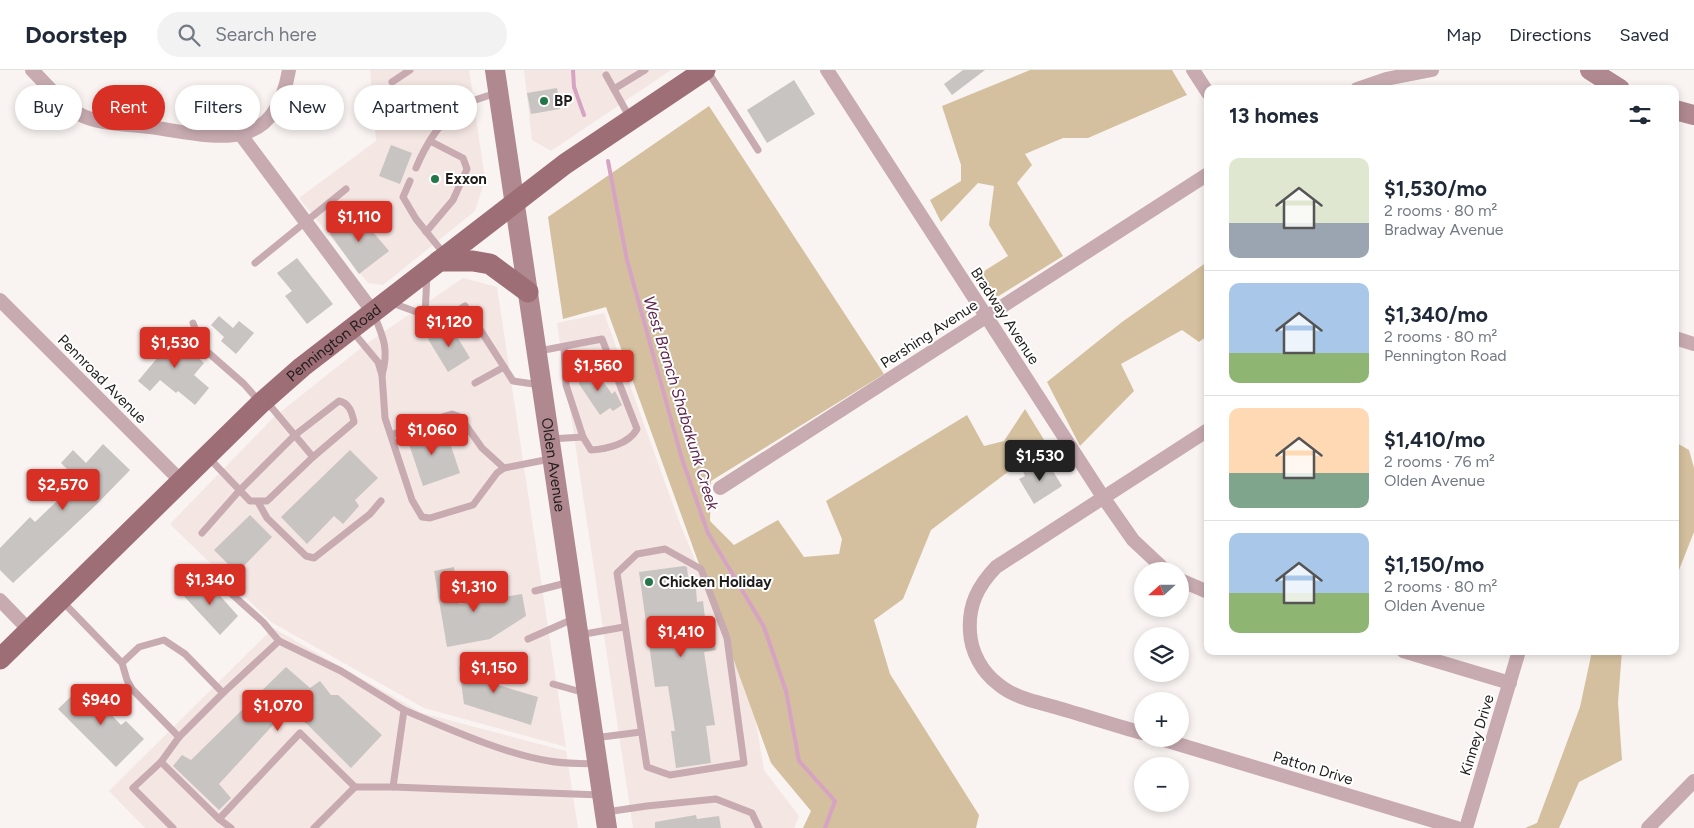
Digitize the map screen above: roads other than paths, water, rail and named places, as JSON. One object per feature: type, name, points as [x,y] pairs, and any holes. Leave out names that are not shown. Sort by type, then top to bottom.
[{"type":"main road","name":"Olden Avenue","points":[[495,70],[605,812]]},
{"type":"main road","name":"Pennington Road","points":[[0,659],[263,401],[564,164],[630,118],[706,70]]},
{"type":"main road","points":[[1590,70],[1614,85]]},
{"type":"main road","points":[[1679,111],[1694,116]]},
{"type":"main road","points":[[438,262],[473,261],[490,264],[528,292]]},
{"type":"street","points":[[32,70],[69,107],[93,120],[227,138],[241,135],[262,125],[273,114],[289,70]]},
{"type":"street","name":"Bradway Avenue","points":[[827,70],[1103,497],[1133,540],[1156,562]]},
{"type":"street","points":[[1193,70],[1204,87]]},
{"type":"street","points":[[1369,85],[1386,79],[1432,70]]},
{"type":"street","points":[[241,135],[306,222],[380,307]]},
{"type":"street","name":"Pershing Avenue","points":[[720,488],[1204,177]]},
{"type":"street","name":"Pennroad Avenue","points":[[0,300],[181,481]]},
{"type":"street","points":[[1679,339],[1694,344]]},
{"type":"street","points":[[1134,731],[1024,698],[999,685],[980,664],[970,636],[971,608],[984,579],[996,567],[1204,433]]},
{"type":"street","points":[[1189,584],[1204,590]]},
{"type":"street","points":[[0,600],[30,631]]},
{"type":"street","points":[[1417,655],[1510,683]]},
{"type":"street","name":"Kinney Drive","points":[[1466,828],[1518,655]]},
{"type":"street","name":"Patton Drive","points":[[1188,747],[1457,828]]},
{"type":"street","points":[[1648,828],[1694,781]]},
{"type":"lane","points":[[392,82],[410,70]]},
{"type":"lane","points":[[614,89],[645,70]]},
{"type":"lane","points":[[706,70],[758,150]]},
{"type":"lane","points":[[606,75],[630,118]]},
{"type":"lane","points":[[416,168],[430,141],[442,125],[462,106],[498,92]]},
{"type":"lane","points":[[426,232],[453,200],[467,169],[462,158],[430,141]]},
{"type":"lane","points":[[410,180],[403,198],[426,232],[438,262],[425,315],[432,327],[465,306],[513,381],[542,385]]},
{"type":"lane","points":[[255,263],[346,189]]},
{"type":"lane","points":[[382,375],[387,360],[380,307],[425,315]]},
{"type":"lane","points":[[193,323],[203,348],[263,401],[313,457]]},
{"type":"lane","points":[[351,330],[378,362],[382,375],[385,418],[412,500],[422,517],[430,518],[473,505],[497,473],[504,468],[583,437]]},
{"type":"lane","points":[[537,352],[602,339],[636,429],[632,437],[603,450],[591,450],[583,437],[566,385],[564,347]]},
{"type":"lane","points":[[475,383],[504,367]]},
{"type":"lane","points":[[202,533],[239,490],[295,435],[339,400],[345,402],[349,407],[354,422],[313,457],[267,501],[250,501],[239,490],[207,456]]},
{"type":"lane","points":[[416,425],[452,414],[460,416],[482,448],[504,468]]},
{"type":"lane","points":[[391,434],[404,430]]},
{"type":"lane","points":[[258,502],[267,518],[306,556],[314,558],[364,520],[381,502]]},
{"type":"lane","points":[[665,549],[701,569],[727,638],[744,763],[670,775],[647,767],[641,732],[617,572],[637,554],[665,549]]},
{"type":"lane","points":[[535,591],[570,582]]},
{"type":"lane","points":[[226,588],[263,622],[279,641],[341,671],[404,710],[456,732],[538,759],[558,763],[598,764]]},
{"type":"lane","points":[[61,600],[122,663],[126,680],[132,689],[179,737]]},
{"type":"lane","points":[[528,639],[577,626],[624,627]]},
{"type":"lane","points":[[122,663],[139,647],[164,640],[184,654],[223,694]]},
{"type":"lane","points":[[173,828],[133,788],[161,762],[179,737],[279,641]]},
{"type":"lane","points":[[553,684],[588,694]]},
{"type":"lane","points":[[393,787],[404,710]]},
{"type":"lane","points":[[594,738],[641,732]]},
{"type":"lane","points":[[219,819],[300,733],[355,787],[393,787],[605,812],[716,799],[752,813],[759,828]]},
{"type":"lane","points":[[161,762],[219,819],[231,828]]},
{"type":"lane","points":[[314,828],[355,787]]},
{"type":"waterway","name":"West Branch Shabakunk Creek","points":[[573,70],[574,87],[584,115]]},
{"type":"waterway","name":"West Branch Shabakunk Creek","points":[[608,161],[627,260],[682,459],[708,533],[764,627],[786,691],[799,761],[835,801],[825,828]]},
{"type":"place","name":"BP","points":[[544,101]]},
{"type":"place","name":"Exxon","points":[[435,179]]},
{"type":"place","name":"Chicken Holiday","points":[[649,582]]}]
